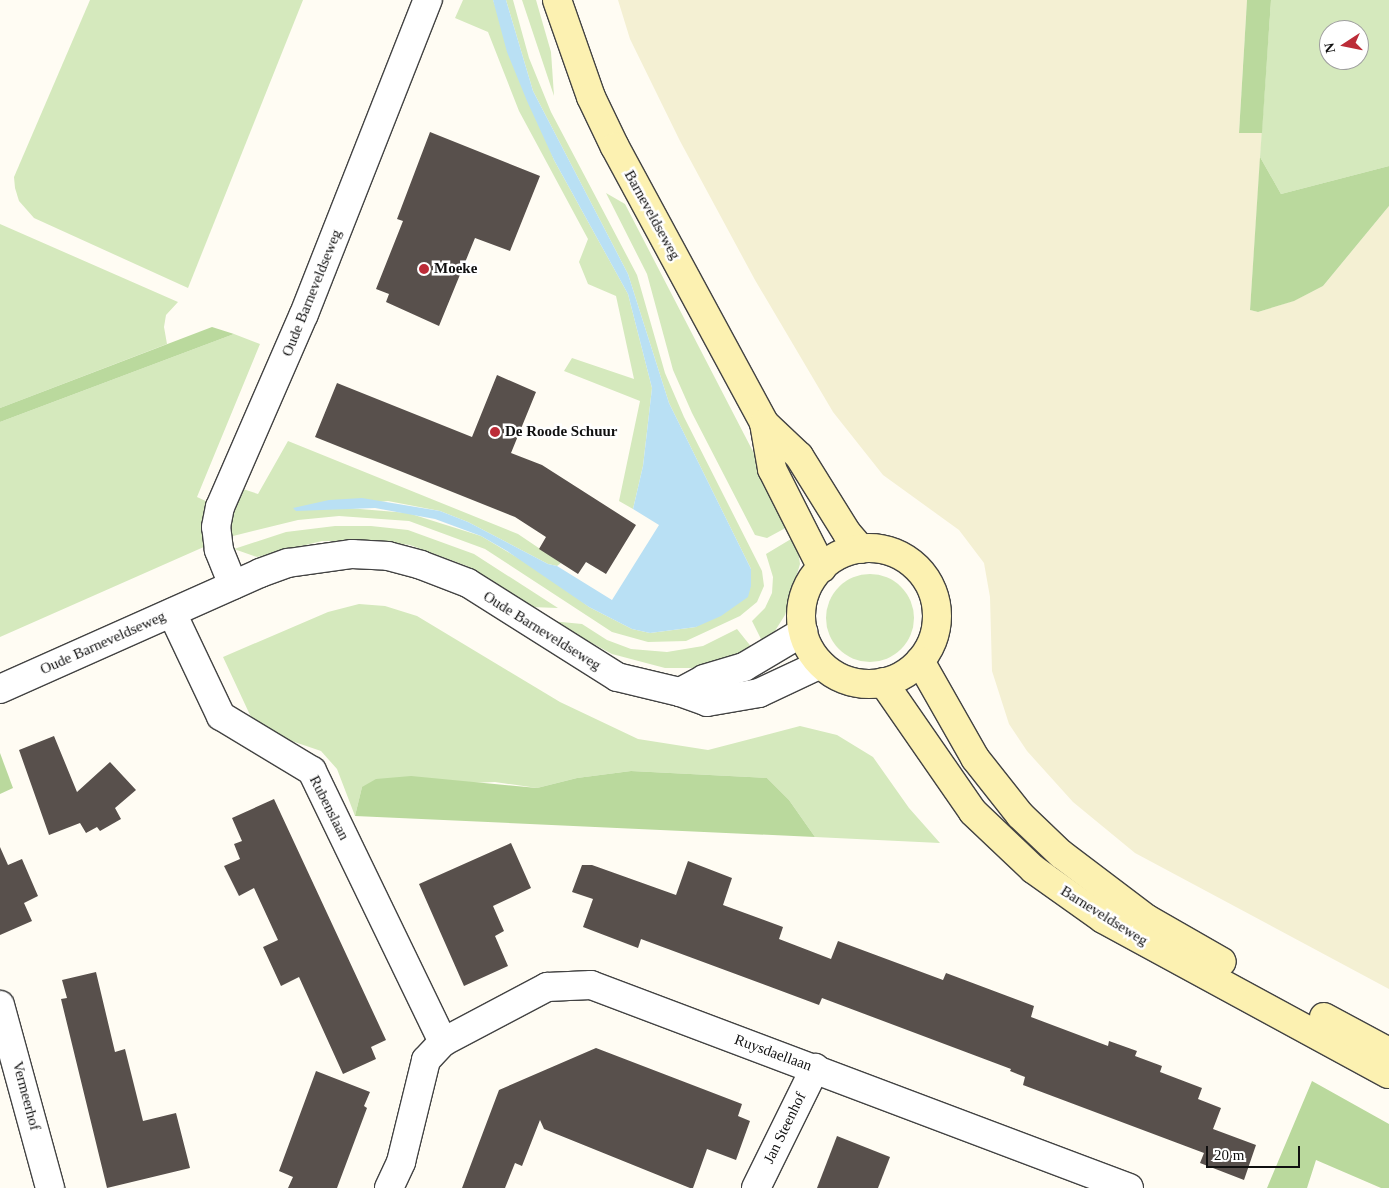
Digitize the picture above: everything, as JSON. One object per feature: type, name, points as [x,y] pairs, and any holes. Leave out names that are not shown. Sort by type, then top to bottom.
[{"type":"main road","name":"Barneveldseweg","points":[[557,0],[591,97],[614,147],[764,423],[799,456],[847,533],[861,548]]},
{"type":"main road","name":"Barneveldseweg","points":[[764,423],[772,469],[822,568]]},
{"type":"main road","points":[[861,548],[891,552],[905,558],[926,580],[937,609],[933,639],[920,661],[904,674],[883,682],[846,680],[821,664],[813,655],[803,632],[801,618],[806,591],[822,568],[833,558],[861,548]]},
{"type":"main road","name":"Barneveldseweg","points":[[920,661],[966,743],[992,782],[1020,816],[1061,854],[1147,919],[1389,1052]]},
{"type":"main road","name":"Barneveldseweg","points":[[883,682],[974,812],[1032,870],[1103,919],[1389,1074]]},
{"type":"street","name":"Oude Barneveldseweg","points":[[233,585],[219,550],[216,527],[220,507],[304,314],[428,0]]},
{"type":"street","name":"Oude Barneveldseweg","points":[[0,689],[233,585],[288,563],[324,556],[388,556],[421,565],[468,584],[617,677],[680,692],[707,702],[737,699],[821,664]]},
{"type":"street","name":"Rubenslaan","points":[[172,613],[221,716],[312,771],[435,1051]]},
{"type":"street","points":[[680,692],[704,679],[744,667],[803,632]]},
{"type":"street","name":"Ruysdaellaan","points":[[435,1051],[548,987],[591,985],[1129,1188]]},
{"type":"street","name":"Vermeerhof","points":[[0,1005],[50,1188]]},
{"type":"street","points":[[389,1188],[401,1162],[435,1051]]},
{"type":"street","name":"Jan Steenhof","points":[[756,1188],[815,1068]]},
{"type":"shaded area","points":[[618,0],[1247,0],[1239,133],[1262,133],[1250,310],[1258,312],[1293,301],[1323,286],[1389,206],[1389,989],[1135,853],[1073,802],[1027,751],[1009,724],[992,671],[990,597],[984,563],[959,530],[883,475],[833,412],[755,280],[680,141],[630,39]]},
{"type":"green space","points":[[90,0],[303,0],[188,288],[34,218],[19,201],[14,177]]},
{"type":"green space","points":[[463,0],[493,0],[554,160],[628,294],[652,388],[643,466],[633,509],[619,501],[640,401],[564,371],[572,358],[634,379],[616,296],[588,284],[579,262],[588,239],[519,111],[488,32],[455,18]]},
{"type":"green space","points":[[506,0],[513,0],[529,58],[551,112],[637,275],[665,373],[684,417],[762,571],[764,586],[757,602],[740,616],[686,641],[648,642],[612,632],[485,549],[409,521],[339,516],[298,520],[229,537],[228,526],[243,489],[258,494],[288,441],[518,534],[561,563],[557,566],[548,564],[468,522],[440,511],[388,501],[336,507],[408,513],[481,536],[548,576],[589,607],[632,629],[650,633],[696,627],[751,569],[669,403],[628,274],[533,91]]},
{"type":"green space","points":[[522,0],[536,0],[551,52],[554,96]]},
{"type":"green space","points":[[1247,0],[1271,0],[1262,133],[1239,133]]},
{"type":"green space","points":[[1271,0],[1389,0],[1389,166],[1281,194],[1260,157]]},
{"type":"green space","points":[[1260,157],[1281,194],[1389,166],[1389,206],[1323,286],[1294,301],[1258,312],[1250,310]]},
{"type":"green space","points":[[606,193],[625,204],[791,525],[767,538],[755,535],[692,413],[673,370],[647,274]]},
{"type":"green space","points":[[0,224],[178,302],[166,315],[164,327],[167,344],[0,408]]},
{"type":"green space","points":[[212,327],[234,334],[0,422],[0,408]]},
{"type":"green space","points":[[234,334],[260,344],[197,497],[210,503],[206,546],[0,637],[0,422]]},
{"type":"green space","points":[[335,526],[371,526],[408,530],[474,554],[558,608],[531,607],[467,566],[410,545],[380,541],[322,541],[257,557],[234,549],[286,532]]},
{"type":"green space","points":[[796,536],[800,564],[785,615],[773,634],[763,643],[752,621],[765,608],[772,593],[773,577],[766,554]]},
{"type":"green space","points":[[870,574],[887,577],[901,587],[911,601],[914,618],[911,635],[901,649],[887,659],[870,662],[853,659],[839,649],[829,635],[826,618],[829,601],[839,587],[853,577]]},
{"type":"green space","points":[[359,604],[385,606],[417,616],[560,702],[638,739],[708,750],[800,726],[837,735],[873,757],[909,808],[940,843],[815,837],[789,800],[767,778],[631,771],[577,778],[537,788],[495,782],[362,787],[355,816],[337,769],[321,751],[268,733],[250,715],[223,657],[328,612]]},
{"type":"green space","points":[[551,621],[582,624],[607,640],[631,649],[667,652],[703,646],[737,629],[753,649],[702,668],[665,668],[612,654]]},
{"type":"green space","points":[[0,753],[13,788],[0,794]]},
{"type":"green space","points":[[631,771],[767,778],[789,800],[815,837],[355,816],[362,787],[376,779],[411,776],[537,788],[577,778]]},
{"type":"green space","points":[[1312,1081],[1389,1124],[1389,1188],[1381,1188],[1316,1160],[1307,1188],[1267,1188]]},
{"type":"water","points":[[493,0],[506,0],[533,91],[628,274],[669,403],[751,569],[751,586],[748,597],[721,616],[696,627],[650,633],[632,629],[589,607],[507,551],[481,536],[435,519],[375,508],[296,511],[293,508],[329,500],[362,498],[440,511],[468,522],[548,564],[557,566],[612,600],[659,525],[633,509],[643,466],[652,388],[628,294],[554,160],[507,52]]},
{"type":"building","points":[[430,132],[540,176],[510,251],[475,238],[439,326],[386,302],[389,294],[376,289],[403,221],[397,219]]},
{"type":"building","points":[[497,375],[536,392],[511,453],[542,465],[636,525],[606,574],[586,562],[578,574],[539,549],[546,537],[515,517],[315,437],[337,383],[472,437]]},
{"type":"building","points":[[54,736],[77,792],[110,762],[136,790],[115,808],[121,819],[100,831],[97,827],[86,833],[80,823],[49,835],[19,750]]},
{"type":"building","points":[[274,799],[386,1040],[371,1047],[376,1059],[343,1074],[299,977],[281,986],[263,947],[278,940],[254,888],[239,896],[224,866],[240,859],[234,844],[242,841],[232,818]]},
{"type":"building","points":[[511,843],[531,888],[493,906],[504,931],[495,936],[508,966],[464,986],[419,884]]},
{"type":"building","points":[[0,847],[8,865],[22,859],[38,896],[24,903],[32,921],[0,935]]},
{"type":"building","points":[[688,861],[732,878],[723,905],[783,927],[779,939],[831,959],[838,941],[943,980],[946,973],[1034,1006],[1031,1017],[1108,1046],[1109,1041],[1137,1051],[1135,1056],[1162,1066],[1160,1072],[1202,1088],[1198,1099],[1221,1108],[1213,1129],[1256,1145],[1244,1180],[1200,1163],[1204,1153],[1023,1085],[1025,1077],[1010,1071],[1011,1069],[822,998],[819,1005],[641,939],[638,948],[583,927],[593,899],[572,892],[582,865],[592,865],[676,895]]},
{"type":"building","points":[[96,972],[115,1052],[125,1049],[143,1121],[176,1113],[190,1168],[107,1188],[61,999],[67,998],[62,980]]},
{"type":"building","points":[[596,1048],[742,1104],[738,1116],[750,1121],[736,1160],[707,1149],[693,1188],[690,1188],[544,1129],[540,1120],[522,1166],[515,1163],[505,1188],[462,1188],[499,1090]]},
{"type":"building","points":[[316,1071],[370,1092],[364,1106],[367,1108],[337,1188],[288,1188],[293,1177],[279,1171]]},
{"type":"building","points":[[837,1136],[890,1157],[878,1188],[817,1188]]},
{"type":"place","name":"Moeke","points":[[424,269]]},
{"type":"place","name":"De Roode Schuur","points":[[495,432]]}]
